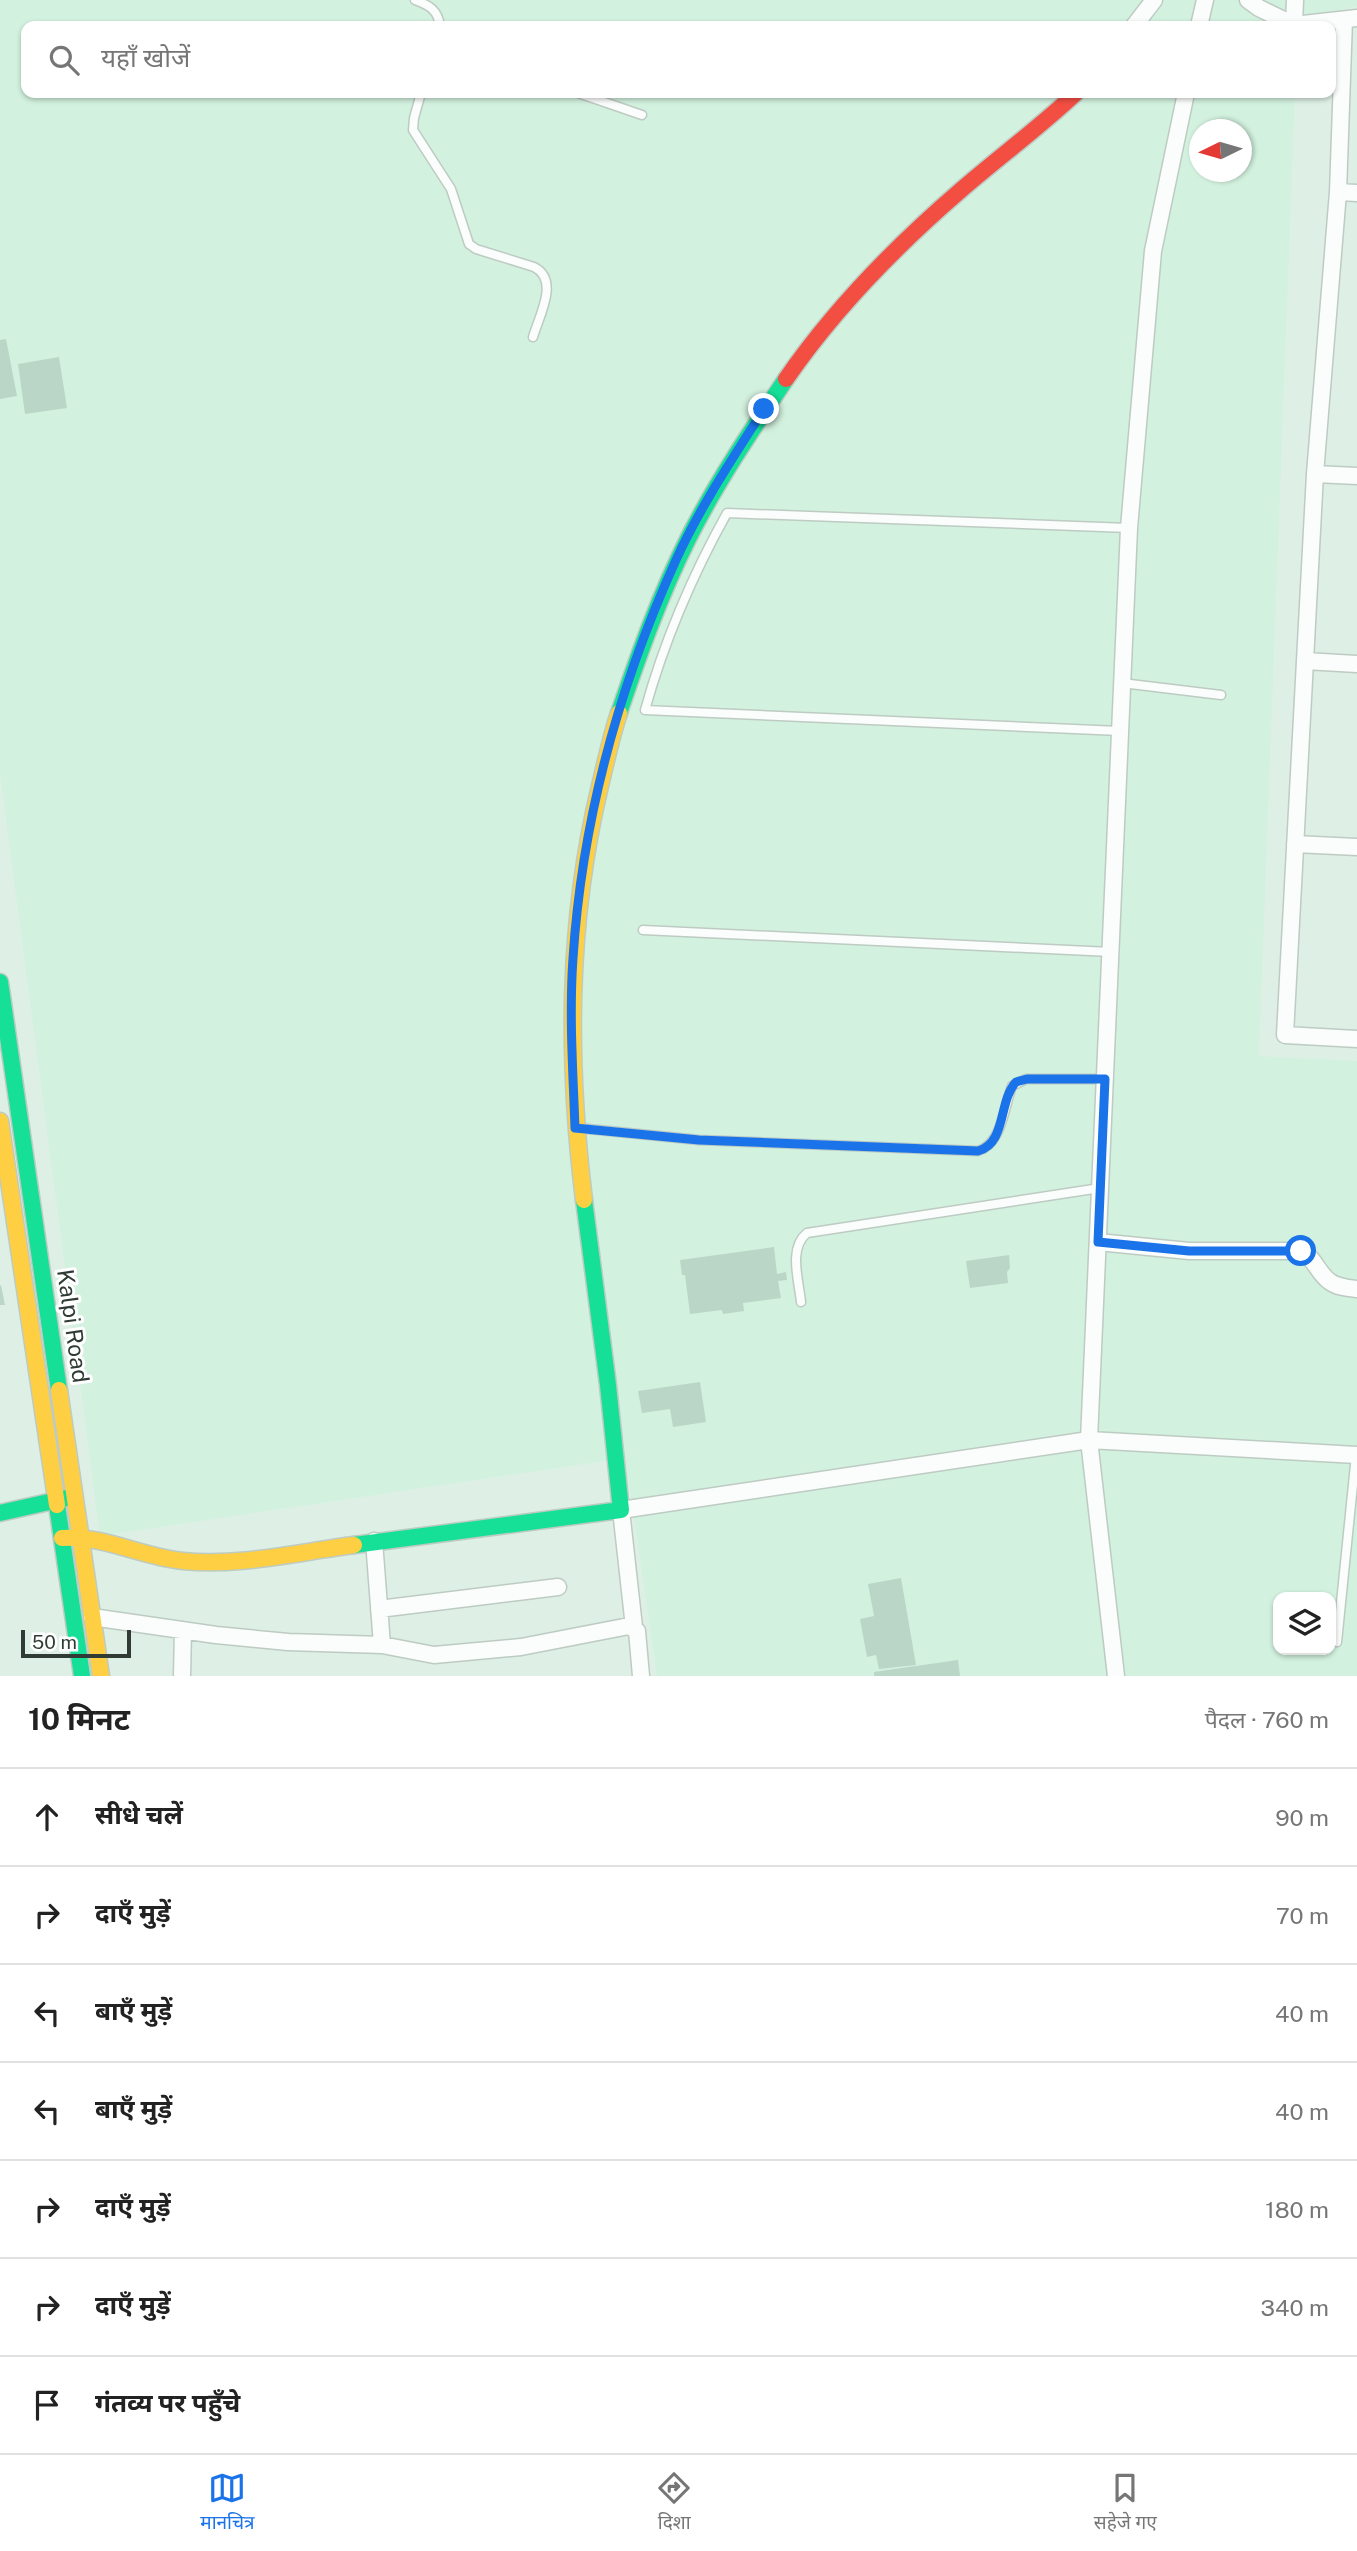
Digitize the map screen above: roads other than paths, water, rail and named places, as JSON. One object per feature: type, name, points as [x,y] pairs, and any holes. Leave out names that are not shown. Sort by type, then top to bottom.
[{"type":"street","points":[[1138,21],[1154,0]]},
{"type":"street","points":[[1200,21],[1205,0]]},
{"type":"street","points":[[1294,21],[1295,0]]},
{"type":"street","points":[[1255,3],[1287,21]]},
{"type":"street","points":[[1331,21],[1350,19],[1315,474],[1285,1035],[1357,1039]]},
{"type":"street","points":[[641,1676],[639,1636],[634,1627],[606,1366],[575,1128],[571,1035],[573,959],[581,880],[610,735],[630,676],[676,560],[723,474],[764,409],[833,317],[889,254],[1070,98]]},
{"type":"street","points":[[1116,1676],[1089,1440],[1122,683],[1129,528],[1153,251],[1185,98]]},
{"type":"street","points":[[1338,192],[1357,193]]},
{"type":"street","points":[[1315,474],[1357,476]]},
{"type":"street","points":[[1305,661],[1357,664]]},
{"type":"street","points":[[1295,844],[1357,847]]},
{"type":"street","name":"Kalpi Road","points":[[0,982],[100,1676]]},
{"type":"street","name":"Kalpi Road","points":[[0,1121],[82,1676]]},
{"type":"street","points":[[1098,1242],[1189,1251],[1301,1251],[1313,1259],[1326,1279],[1357,1289]]},
{"type":"street","points":[[62,1538],[81,1536],[131,1551],[197,1563],[230,1562],[621,1510],[1089,1440],[1357,1455]]},
{"type":"street","points":[[3,1510],[74,1497]]},
{"type":"street","points":[[374,1541],[382,1645]]},
{"type":"street","points":[[379,1609],[558,1587]]},
{"type":"street","points":[[92,1617],[288,1642],[382,1645],[434,1656],[521,1647],[623,1626],[634,1627]]},
{"type":"street","points":[[183,1630],[183,1676]]},
{"type":"lane","points":[[415,0],[434,10],[438,21]]},
{"type":"lane","points":[[420,98],[413,130],[451,189],[469,244],[476,249],[534,267],[546,276],[547,292],[533,337]]},
{"type":"lane","points":[[593,98],[642,115]]},
{"type":"lane","points":[[1120,731],[645,710],[672,631],[727,513],[1129,528]]},
{"type":"lane","points":[[1122,683],[1222,695]]},
{"type":"lane","points":[[643,930],[1111,952]]},
{"type":"lane","points":[[575,1128],[699,1140],[978,1151],[988,1147],[995,1137],[1009,1093],[1016,1082],[1027,1079],[1105,1079]]},
{"type":"lane","points":[[801,1302],[796,1253],[800,1238],[807,1233],[1100,1188]]},
{"type":"lane","points":[[1337,1643],[1357,1455]]}]
